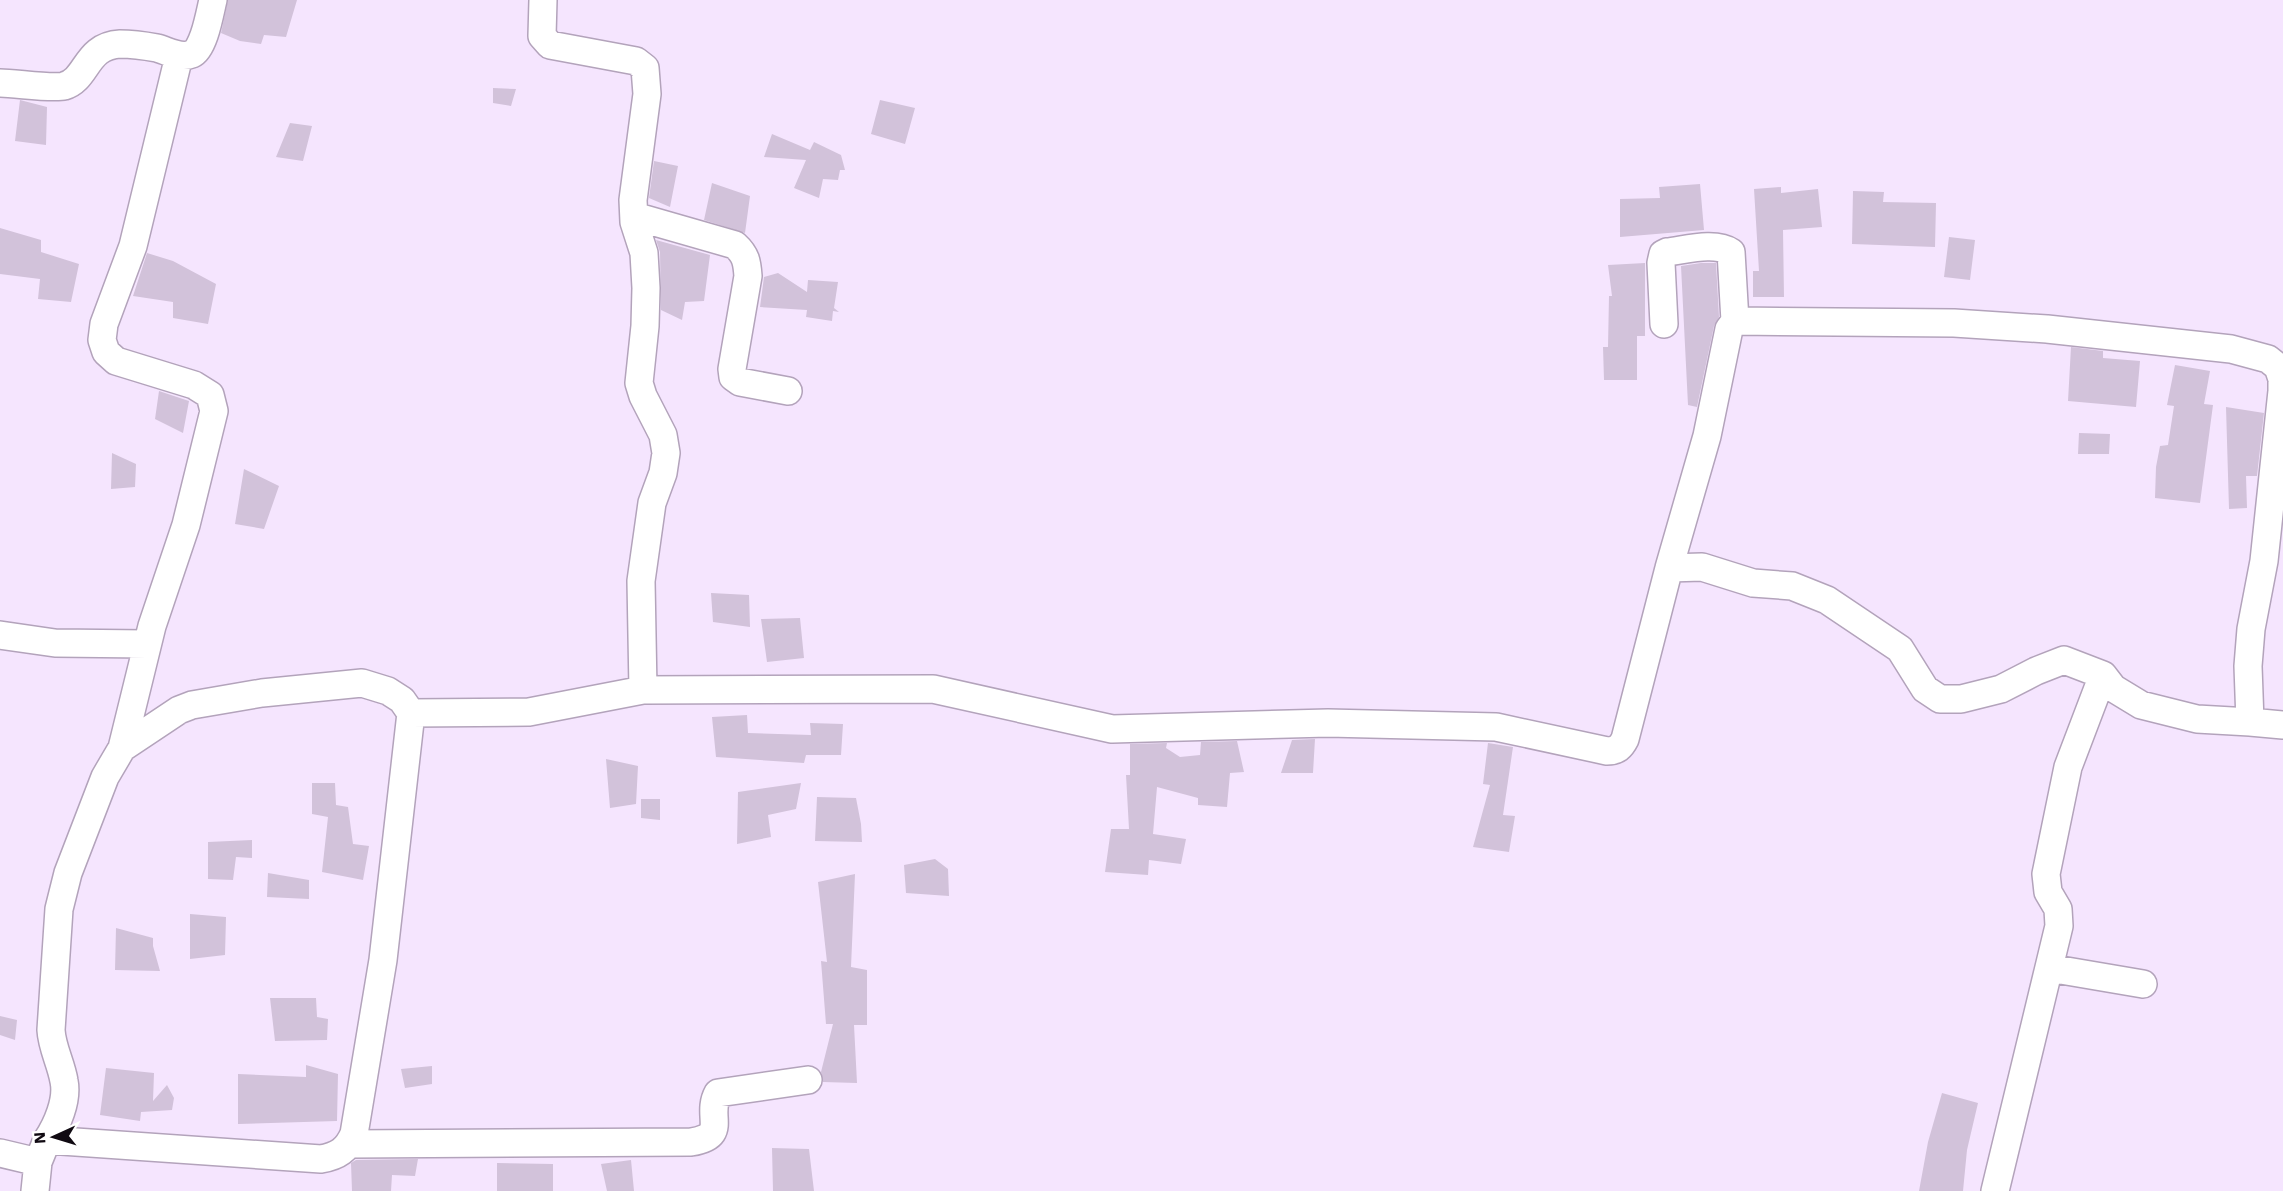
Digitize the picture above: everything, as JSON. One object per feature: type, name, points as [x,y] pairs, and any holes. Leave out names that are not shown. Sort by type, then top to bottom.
[{"type":"street","points":[[0,83],[64,86],[76,78],[90,59],[102,48],[120,44],[155,48],[179,56],[193,54],[200,46],[213,0]]},
{"type":"street","points":[[543,0],[542,36],[550,45],[636,61],[645,69],[647,94],[633,200],[634,216],[644,253],[646,288],[639,383],[643,396],[663,435],[666,453],[663,473],[652,502],[641,581],[643,690]]},
{"type":"street","points":[[34,1191],[42,1151],[55,1128],[65,1090],[52,1042],[50,1022],[59,909],[68,873],[105,777],[122,748],[132,715],[147,644],[186,525],[214,411],[210,395],[194,385],[116,361],[106,352],[102,340],[104,324],[133,246],[179,56]]},
{"type":"street","points":[[634,216],[735,245],[742,252],[747,261],[748,276],[732,369],[733,377],[740,382],[788,391]]},
{"type":"street","points":[[411,713],[529,712],[643,690],[933,689],[1112,729],[1328,723],[1496,727],[1615,751],[1625,739],[1669,568],[1707,436],[1729,329],[1735,321],[1731,252],[1725,248],[1711,247],[1663,254],[1661,263],[1664,324]]},
{"type":"street","points":[[1735,321],[1954,323],[2047,329],[2232,349],[2268,359],[2278,367],[2282,385],[2264,561],[2251,629],[2248,666],[2250,722]]},
{"type":"street","points":[[1669,568],[1702,567],[1753,583],[1792,586],[1827,600],[1900,650],[1925,689],[1940,699],[1961,699],[2001,689],[2062,660],[2103,675],[2113,688],[2141,705],[2197,719],[2283,725]]},
{"type":"street","points":[[0,635],[55,643],[147,644]]},
{"type":"street","points":[[1995,1191],[2060,917],[2048,892],[2046,874],[2068,767],[2103,675]]},
{"type":"street","points":[[0,1153],[42,1151],[321,1159],[334,1157],[350,1144],[354,1134],[383,960],[411,713],[402,700],[388,691],[362,683],[261,693],[192,705],[179,710],[122,748]]},
{"type":"street","points":[[2049,968],[2143,984]]},
{"type":"street","points":[[350,1144],[691,1142],[704,1140],[711,1136],[715,1128],[714,1104],[718,1093],[808,1080]]},
{"type":"building","points":[[228,0],[297,0],[286,37],[264,35],[261,44],[240,41],[221,33]]},
{"type":"building","points":[[493,88],[516,89],[511,106],[493,103]]},
{"type":"building","points":[[20,100],[47,107],[46,145],[15,141]]},
{"type":"building","points":[[880,100],[915,108],[905,144],[871,134]]},
{"type":"building","points":[[290,123],[312,126],[303,161],[276,157]]},
{"type":"building","points":[[772,134],[810,150],[814,142],[841,155],[845,170],[840,170],[838,180],[823,179],[819,198],[794,188],[806,160],[764,157]]},
{"type":"building","points":[[654,161],[678,166],[670,207],[649,198]]},
{"type":"building","points":[[712,183],[750,196],[745,233],[704,220]]},
{"type":"building","points":[[1700,184],[1704,230],[1620,237],[1620,199],[1660,198],[1659,187]]},
{"type":"building","points":[[1781,187],[1781,193],[1818,189],[1822,227],[1783,230],[1784,297],[1753,297],[1753,271],[1759,271],[1754,189]]},
{"type":"building","points":[[1853,191],[1884,192],[1883,202],[1936,203],[1935,247],[1852,244]]},
{"type":"building","points":[[0,228],[41,240],[41,252],[79,264],[71,302],[38,299],[40,279],[0,274]]},
{"type":"building","points":[[1949,237],[1975,240],[1970,280],[1944,277]]},
{"type":"building","points":[[656,240],[710,255],[704,301],[685,302],[682,320],[661,310],[660,252]]},
{"type":"building","points":[[147,253],[173,261],[216,284],[208,324],[173,318],[173,302],[133,296]]},
{"type":"building","points":[[1645,263],[1645,336],[1637,336],[1637,380],[1604,380],[1603,347],[1608,347],[1609,296],[1612,296],[1608,265]]},
{"type":"building","points":[[1716,263],[1719,317],[1714,326],[1697,407],[1688,405],[1681,266]]},
{"type":"building","points":[[778,273],[807,292],[808,280],[838,282],[834,308],[839,312],[833,311],[832,321],[806,317],[807,310],[760,307],[764,277]]},
{"type":"building","points":[[2071,347],[2103,351],[2103,358],[2140,361],[2136,407],[2068,401]]},
{"type":"building","points":[[2175,365],[2210,371],[2204,404],[2213,405],[2200,503],[2155,498],[2156,467],[2160,446],[2168,445],[2174,406],[2167,405]]},
{"type":"building","points":[[159,391],[189,401],[183,433],[155,419]]},
{"type":"building","points":[[2226,407],[2264,413],[2257,476],[2246,476],[2247,508],[2229,509]]},
{"type":"building","points":[[2079,433],[2110,434],[2109,454],[2078,454]]},
{"type":"building","points":[[112,453],[136,464],[135,487],[111,489]]},
{"type":"building","points":[[244,469],[279,486],[264,529],[235,524]]},
{"type":"building","points":[[711,593],[749,595],[750,627],[713,622]]},
{"type":"building","points":[[800,618],[804,658],[767,662],[761,619]]},
{"type":"building","points":[[747,715],[748,733],[811,735],[810,723],[843,724],[841,755],[806,755],[804,763],[716,757],[712,717]]},
{"type":"building","points":[[1315,739],[1313,773],[1281,773],[1292,740]]},
{"type":"building","points":[[1237,741],[1244,772],[1230,773],[1227,807],[1198,805],[1198,798],[1157,787],[1153,834],[1186,839],[1181,864],[1149,860],[1148,875],[1105,872],[1111,829],[1129,829],[1126,775],[1130,775],[1130,744],[1167,743],[1166,748],[1180,757],[1200,755],[1201,742]]},
{"type":"building","points":[[1488,743],[1513,747],[1503,815],[1515,816],[1509,852],[1473,847],[1490,785],[1483,784]]},
{"type":"building","points":[[606,759],[638,766],[636,804],[610,808]]},
{"type":"building","points":[[312,783],[335,783],[336,805],[348,807],[353,844],[369,846],[363,880],[322,872],[328,817],[312,814]]},
{"type":"building","points":[[801,783],[796,809],[768,815],[771,837],[737,844],[738,792]]},
{"type":"building","points":[[817,797],[856,798],[862,842],[815,841]]},
{"type":"building","points":[[641,799],[660,799],[660,820],[641,818]]},
{"type":"building","points":[[252,840],[252,858],[236,857],[233,880],[208,879],[208,842]]},
{"type":"building","points":[[935,859],[948,869],[949,896],[906,893],[904,865]]},
{"type":"building","points":[[268,873],[309,880],[309,899],[267,897]]},
{"type":"building","points":[[855,874],[851,967],[867,970],[867,1025],[854,1025],[857,1083],[823,1082],[821,1072],[833,1024],[826,1024],[821,961],[827,962],[818,882]]},
{"type":"building","points":[[190,914],[226,917],[225,955],[190,959]]},
{"type":"building","points":[[116,928],[153,938],[160,971],[115,970]]},
{"type":"building","points":[[270,998],[316,998],[317,1017],[328,1019],[327,1040],[275,1041]]},
{"type":"building","points":[[0,1016],[17,1020],[15,1040],[0,1035]]},
{"type":"building","points":[[306,1065],[338,1074],[337,1121],[238,1124],[238,1074],[306,1077]]},
{"type":"building","points":[[432,1066],[432,1084],[405,1088],[401,1069]]},
{"type":"building","points":[[106,1068],[154,1073],[153,1101],[167,1085],[174,1098],[172,1110],[141,1112],[140,1121],[100,1115]]},
{"type":"building","points":[[1942,1093],[1978,1103],[1967,1150],[1963,1191],[1919,1191],[1928,1142]]},
{"type":"building","points":[[772,1148],[809,1149],[814,1191],[773,1191]]},
{"type":"building","points":[[418,1159],[415,1176],[392,1175],[391,1191],[352,1191],[351,1163],[356,1160]]},
{"type":"building","points":[[631,1160],[634,1191],[607,1191],[601,1164]]},
{"type":"building","points":[[497,1163],[553,1164],[553,1191],[497,1191]]}]
